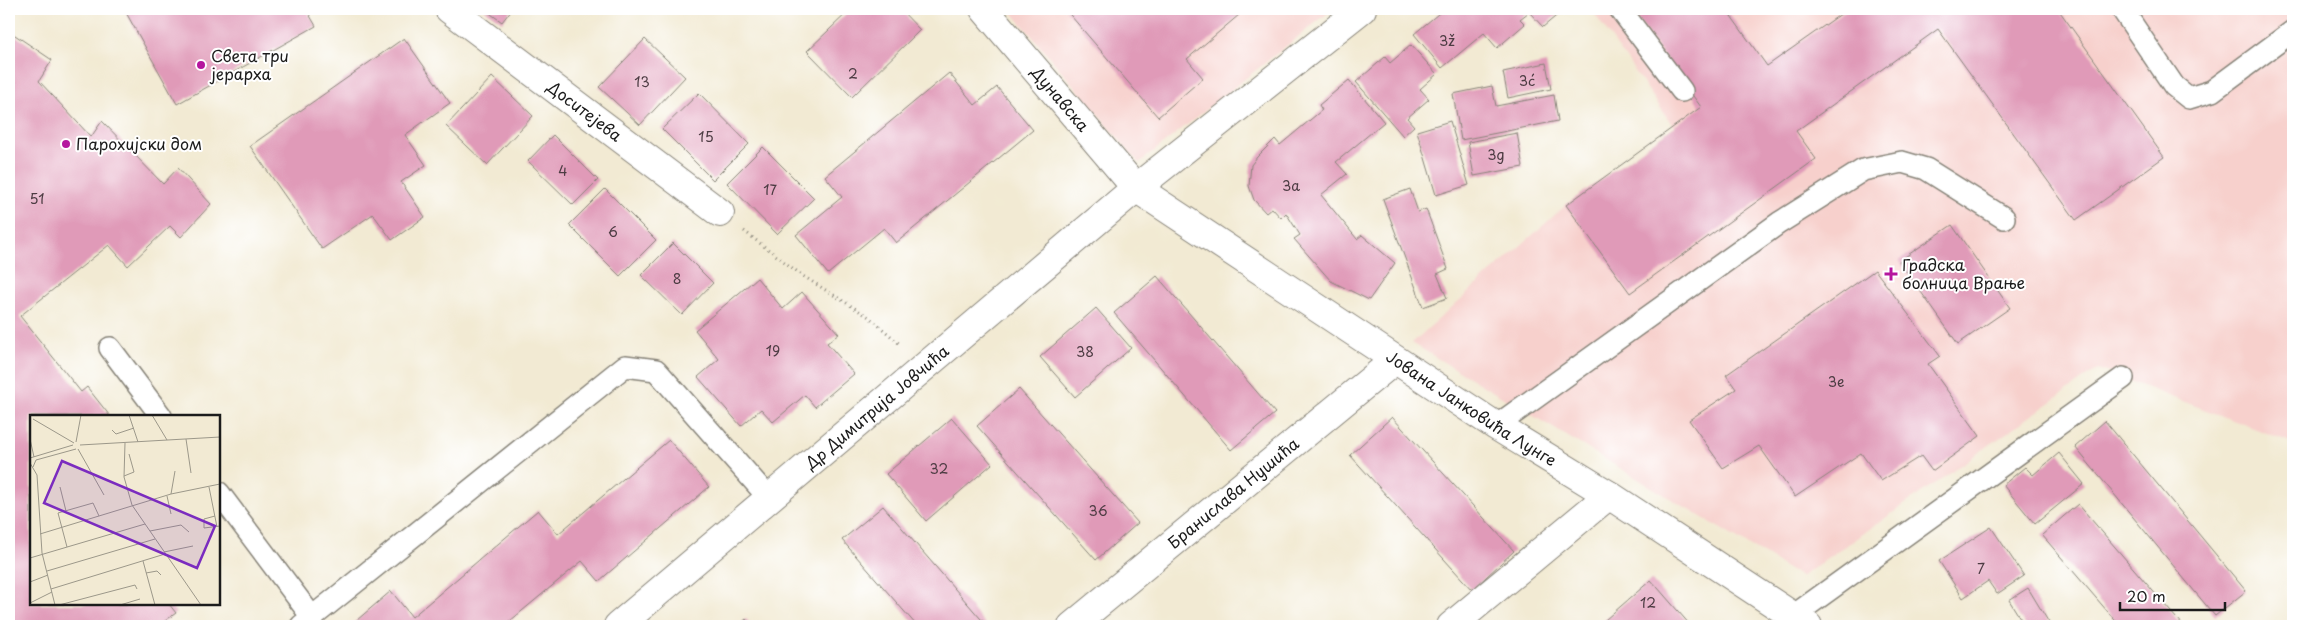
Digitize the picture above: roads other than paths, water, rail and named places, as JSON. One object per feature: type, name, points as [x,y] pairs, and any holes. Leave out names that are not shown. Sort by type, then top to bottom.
[{"type":"street","name":"Доситејева","points":[[449,9],[720,213]]},
{"type":"street","name":"Дунавска","points":[[984,9],[1136,188]]},
{"type":"street","name":"Др Димитрија Јовчића","points":[[618,626],[923,365],[1136,188],[1362,9]]},
{"type":"street","name":"Јована Јанковића Лунге","points":[[1136,188],[1496,426],[1610,495],[1801,621]]},
{"type":"street","name":"Бранислава Нушића","points":[[1072,626],[1395,360]]},
{"type":"street","points":[[1451,626],[1610,495]]},
{"type":"lane","points":[[1620,9],[1682,90]]},
{"type":"lane","points":[[2122,9],[2174,86],[2189,98],[2212,90],[2293,31]]},
{"type":"lane","points":[[1496,426],[1779,224],[1863,170],[1902,162],[1926,169],[2004,218]]},
{"type":"lane","points":[[110,348],[160,415]]},
{"type":"lane","points":[[220,494],[306,622],[625,366],[656,370],[769,498]]},
{"type":"lane","points":[[1801,621],[2123,378]]},
{"type":"place","name":"Света три јерарха","points":[[201,65]]},
{"type":"place","name":"Парохијски дом","points":[[66,144]]},
{"type":"place","name":"Градска болница Врање","points":[[1891,274]]}]
